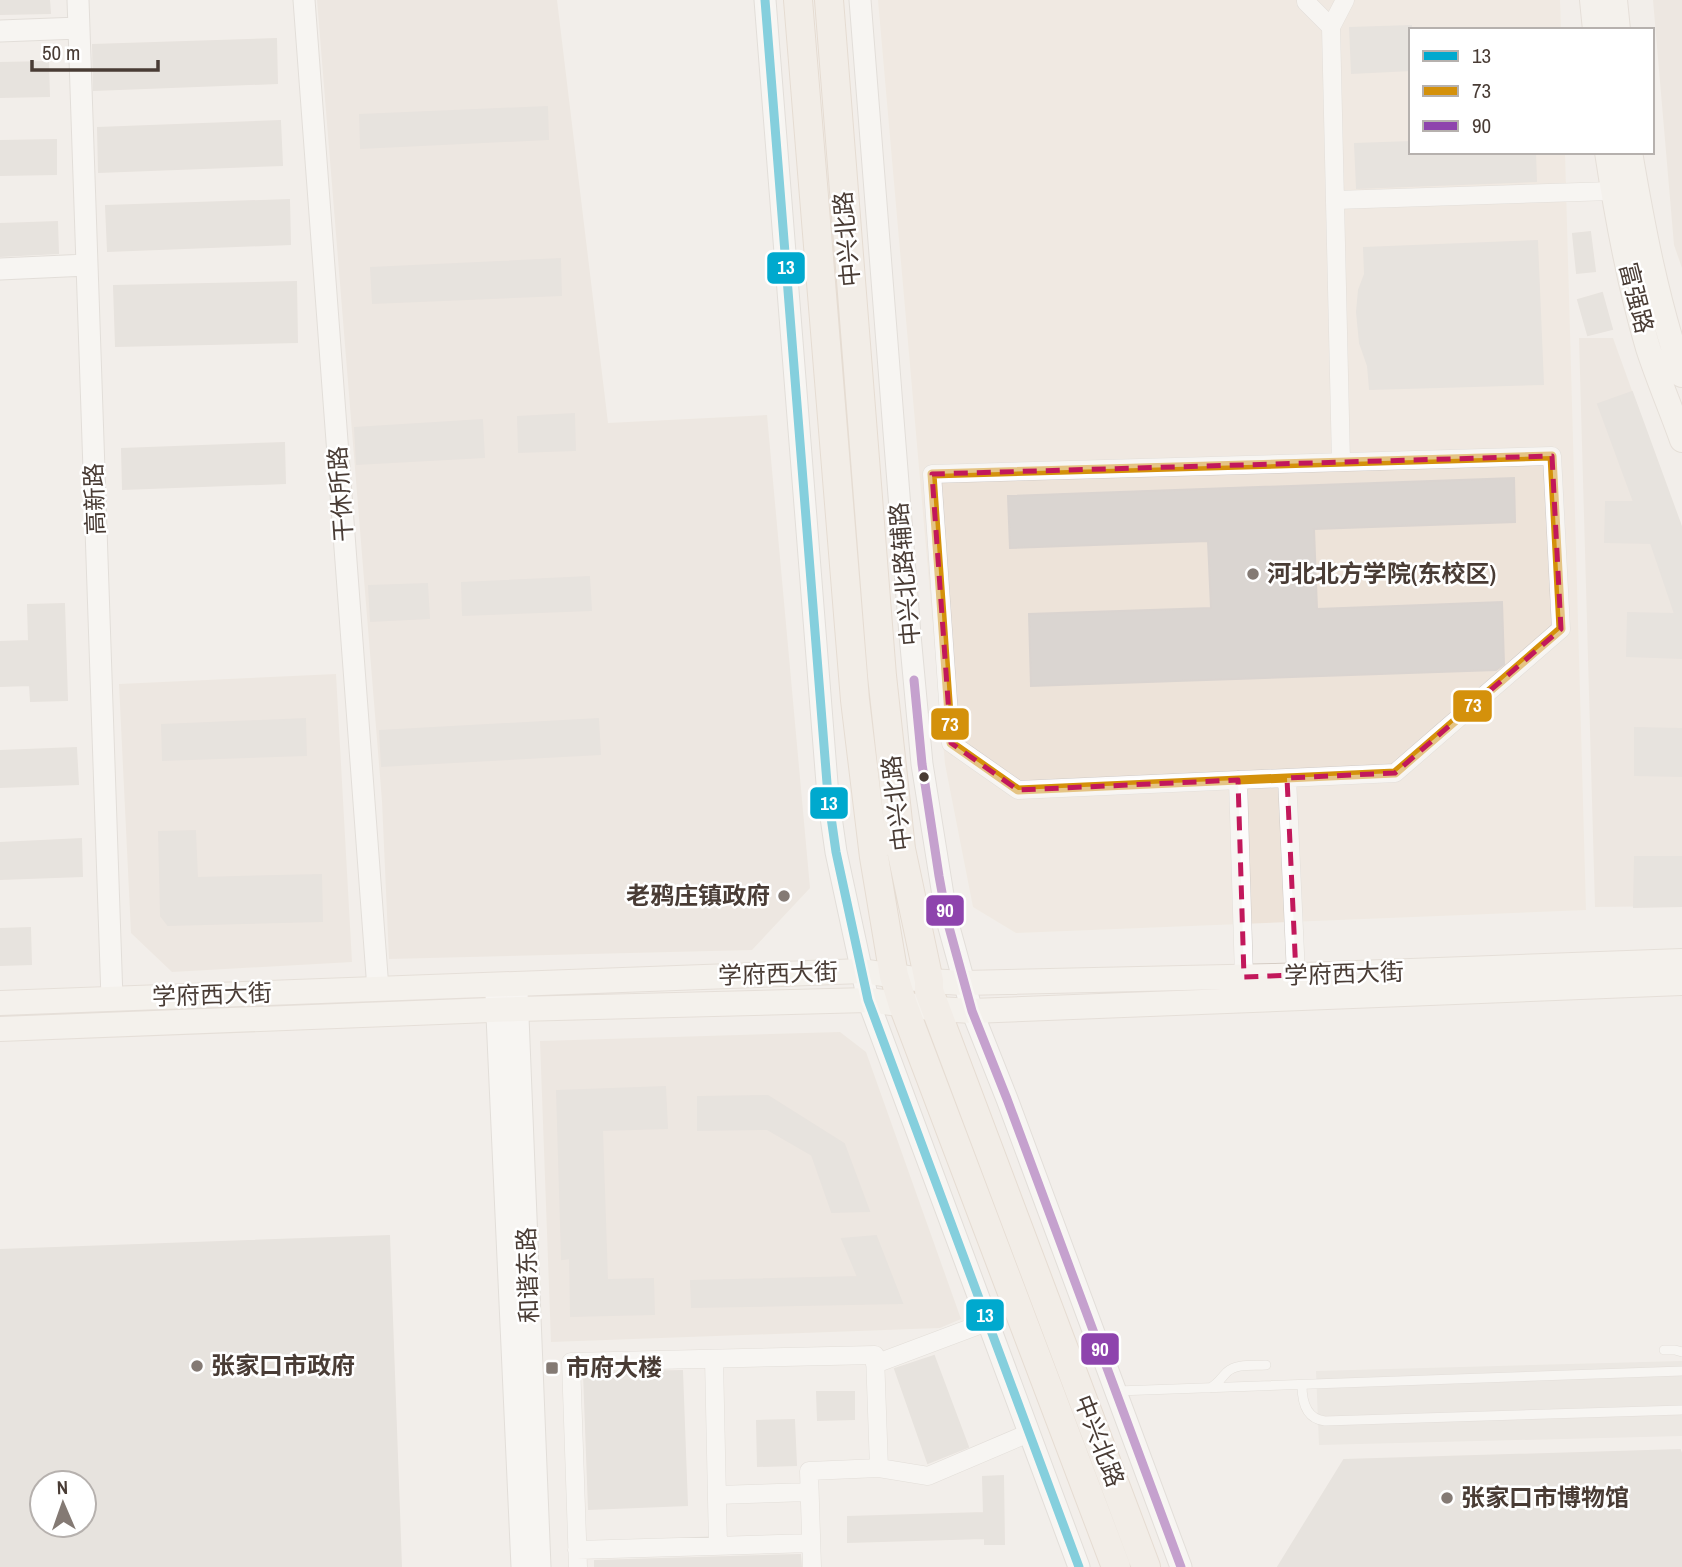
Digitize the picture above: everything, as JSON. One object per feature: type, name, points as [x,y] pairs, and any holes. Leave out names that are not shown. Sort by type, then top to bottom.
[{"type":"main road","name":"中兴北路","points":[[798,0],[855,700],[874,857],[894,976],[903,1006],[1116,1567]]},
{"type":"main road","name":"中兴北路","points":[[829,0],[882,676],[901,849],[929,991],[1146,1567]]},
{"type":"main road","points":[[1592,0],[1595,28]]},
{"type":"main road","points":[[1615,0],[1618,28]]},
{"type":"main road","name":"富强路","points":[[1607,154],[1627,266],[1648,349],[1682,440]]},
{"type":"main road","name":"富强路","points":[[1630,154],[1654,278],[1668,335],[1682,375]]},
{"type":"main road","name":"学府西大街","points":[[0,1003],[862,971],[929,981],[964,983],[1296,975],[1682,961]]},
{"type":"main road","name":"学府西大街","points":[[0,1029],[868,1000],[972,1012],[1682,984]]},
{"type":"street","name":"高新路","points":[[78,0],[112,999]]},
{"type":"street","name":"干休所路","points":[[304,0],[378,989]]},
{"type":"street","points":[[765,0],[828,796],[836,852],[868,1000],[1079,1567]]},
{"type":"street","name":"中兴北路辅路","points":[[860,0],[922,764],[947,920],[972,1012],[1181,1567]]},
{"type":"street","points":[[1306,0],[1331,27]]},
{"type":"street","points":[[1341,462],[1331,27],[1345,0]]},
{"type":"street","points":[[0,31],[79,28]]},
{"type":"street","points":[[1335,200],[1612,191]]},
{"type":"street","points":[[0,269],[87,265]]},
{"type":"street","points":[[1552,456],[1561,629],[1395,773],[1287,778],[1018,790],[951,743],[932,474],[1552,456]]},
{"type":"street","points":[[1287,778],[1296,975]]},
{"type":"street","points":[[1238,780],[1244,976]]},
{"type":"street","name":"和谐东路","points":[[506,984],[522,1567]]},
{"type":"street","name":"和谐东路","points":[[507,1010],[540,1567]]},
{"type":"street","points":[[875,1364],[987,1322]]},
{"type":"street","points":[[811,1543],[718,1546],[578,1559],[571,1362],[875,1355],[878,1468]]},
{"type":"street","points":[[714,1359],[718,1546]]},
{"type":"street","points":[[812,1567],[809,1471],[878,1468],[928,1476],[1029,1433]]},
{"type":"street","points":[[717,1495],[809,1492]]},
{"type":"lane","points":[[1664,1350],[1682,1352]]},
{"type":"lane","points":[[1210,1388],[1233,1368],[1266,1365]]},
{"type":"lane","points":[[1116,1391],[1682,1371]]},
{"type":"lane","points":[[1302,1385],[1302,1396],[1308,1412],[1314,1418],[1325,1422],[1682,1410]]},
{"type":"highlighted area","points":[[1552,456],[1561,629],[1395,773],[1287,778],[1296,975],[1244,977],[1238,780],[1018,790],[951,743],[932,474]]},
{"type":"shaded area","points":[[317,0],[557,0],[608,423],[767,415],[810,888],[752,950],[389,959],[382,801]]},
{"type":"shaded area","name":"河北北方学院(东校区)","points":[[878,0],[1560,0],[1561,28],[1409,28],[1409,154],[1565,154],[1586,910],[1016,933],[973,907],[945,764]]},
{"type":"shaded area","points":[[1653,0],[1682,0],[1682,268],[1674,245]]},
{"type":"shaded area","points":[[1579,338],[1613,338],[1682,529],[1682,906],[1595,907]]},
{"type":"shaded area","points":[[336,674],[352,962],[172,972],[131,933],[119,684]]},
{"type":"shaded area","points":[[840,1032],[866,1052],[961,1319],[940,1328],[551,1342],[540,1041]]},
{"type":"shaded area","points":[[1682,1361],[1682,1436],[1319,1445],[1316,1371]]},
{"type":"building","points":[[0,0],[49,0],[50,13],[0,14]]},
{"type":"building","points":[[1411,26],[1409,70],[1352,73],[1350,28]]},
{"type":"building","points":[[276,39],[277,83],[94,90],[93,45]]},
{"type":"building","points":[[48,62],[49,96],[0,97],[0,63]]},
{"type":"building","points":[[547,107],[548,139],[361,148],[360,115]]},
{"type":"building","points":[[280,121],[282,165],[99,172],[98,128]]},
{"type":"building","points":[[56,140],[56,174],[0,175],[0,141]]},
{"type":"building","points":[[1409,142],[1409,154],[1535,154],[1536,181],[1357,188],[1355,144]]},
{"type":"building","points":[[289,200],[290,244],[108,251],[106,206]]},
{"type":"building","points":[[57,222],[58,253],[0,256],[0,224]]},
{"type":"building","points":[[1590,232],[1595,271],[1577,273],[1573,234]]},
{"type":"building","points":[[1537,241],[1543,384],[1370,389],[1368,366],[1360,343],[1357,312],[1359,290],[1365,274],[1364,248]]},
{"type":"building","points":[[560,259],[561,295],[373,303],[371,268]]},
{"type":"building","points":[[296,282],[297,342],[116,346],[114,286]]},
{"type":"building","points":[[1602,293],[1612,329],[1588,335],[1578,300]]},
{"type":"building","points":[[1632,392],[1682,529],[1682,658],[1627,656],[1628,613],[1675,614],[1651,543],[1605,542],[1606,502],[1634,502],[1598,404]]},
{"type":"building","points":[[574,414],[575,450],[519,452],[518,417]]},
{"type":"building","points":[[482,420],[484,457],[357,464],[355,428]]},
{"type":"building","points":[[284,443],[285,483],[123,489],[122,449]]},
{"type":"building","points":[[1514,478],[1515,522],[1314,529],[1317,609],[1502,602],[1504,664],[1496,670],[1031,686],[1029,614],[1211,608],[1208,541],[1010,548],[1008,496]]},
{"type":"building","points":[[589,577],[591,610],[463,615],[462,583]]},
{"type":"building","points":[[427,584],[429,618],[371,621],[369,586]]},
{"type":"building","points":[[64,604],[67,700],[31,701],[30,685],[0,686],[0,642],[29,641],[28,605]]},
{"type":"building","points":[[305,719],[306,755],[163,760],[162,725]]},
{"type":"building","points":[[598,719],[600,754],[382,766],[380,731]]},
{"type":"building","points":[[1635,728],[1682,729],[1682,776],[1635,775]]},
{"type":"building","points":[[76,748],[78,784],[0,787],[0,751]]},
{"type":"building","points":[[195,831],[197,878],[321,875],[322,921],[168,925],[161,916],[159,832]]},
{"type":"building","points":[[81,839],[82,876],[0,879],[0,843]]},
{"type":"building","points":[[1635,857],[1682,857],[1682,906],[1634,907]]},
{"type":"building","points":[[30,928],[31,964],[0,965],[0,929]]},
{"type":"building","points":[[665,1087],[667,1128],[602,1130],[607,1280],[653,1279],[654,1314],[571,1316],[570,1258],[562,1259],[557,1091]]},
{"type":"building","points":[[768,1096],[844,1144],[869,1211],[832,1212],[812,1155],[767,1129],[698,1130],[698,1097]]},
{"type":"building","name":"张家口市政府","points":[[389,1236],[401,1567],[0,1567],[0,1250]]},
{"type":"building","points":[[876,1236],[902,1303],[692,1307],[691,1281],[858,1277],[842,1239]]},
{"type":"building","points":[[934,1356],[968,1447],[928,1463],[895,1369]]},
{"type":"building","points":[[682,1371],[687,1505],[589,1509],[584,1373]]},
{"type":"building","points":[[817,1392],[854,1392],[854,1419],[818,1420]]},
{"type":"building","points":[[794,1420],[796,1465],[758,1466],[757,1421]]},
{"type":"building","points":[[1680,1450],[1682,1567],[1278,1567],[1344,1460]]},
{"type":"building","points":[[1003,1476],[1004,1544],[985,1544],[985,1538],[848,1542],[848,1517],[984,1513],[983,1477]]},
{"type":"building","points":[[800,1555],[801,1567],[595,1567],[595,1561]]},
{"type":"transit line","name":"13","points":[[765,0],[828,796],[836,852],[868,1000],[1079,1567]]},
{"type":"transit line","name":"73","points":[[1552,456],[1561,629],[1395,773],[1018,790],[951,743],[932,474],[1552,456]]},
{"type":"transit line","name":"90","points":[[914,680],[922,764],[939,876],[947,920],[972,1011],[1181,1567]]},
{"type":"place","name":"河北北方学院(东校区)","points":[[1253,574]]},
{"type":"place","name":"老鸦庄镇政府","points":[[784,896]]},
{"type":"place","name":"张家口市政府","points":[[197,1366]]},
{"type":"place","name":"市府大楼","points":[[552,1368]]},
{"type":"place","name":"张家口市博物馆","points":[[1447,1498]]}]
